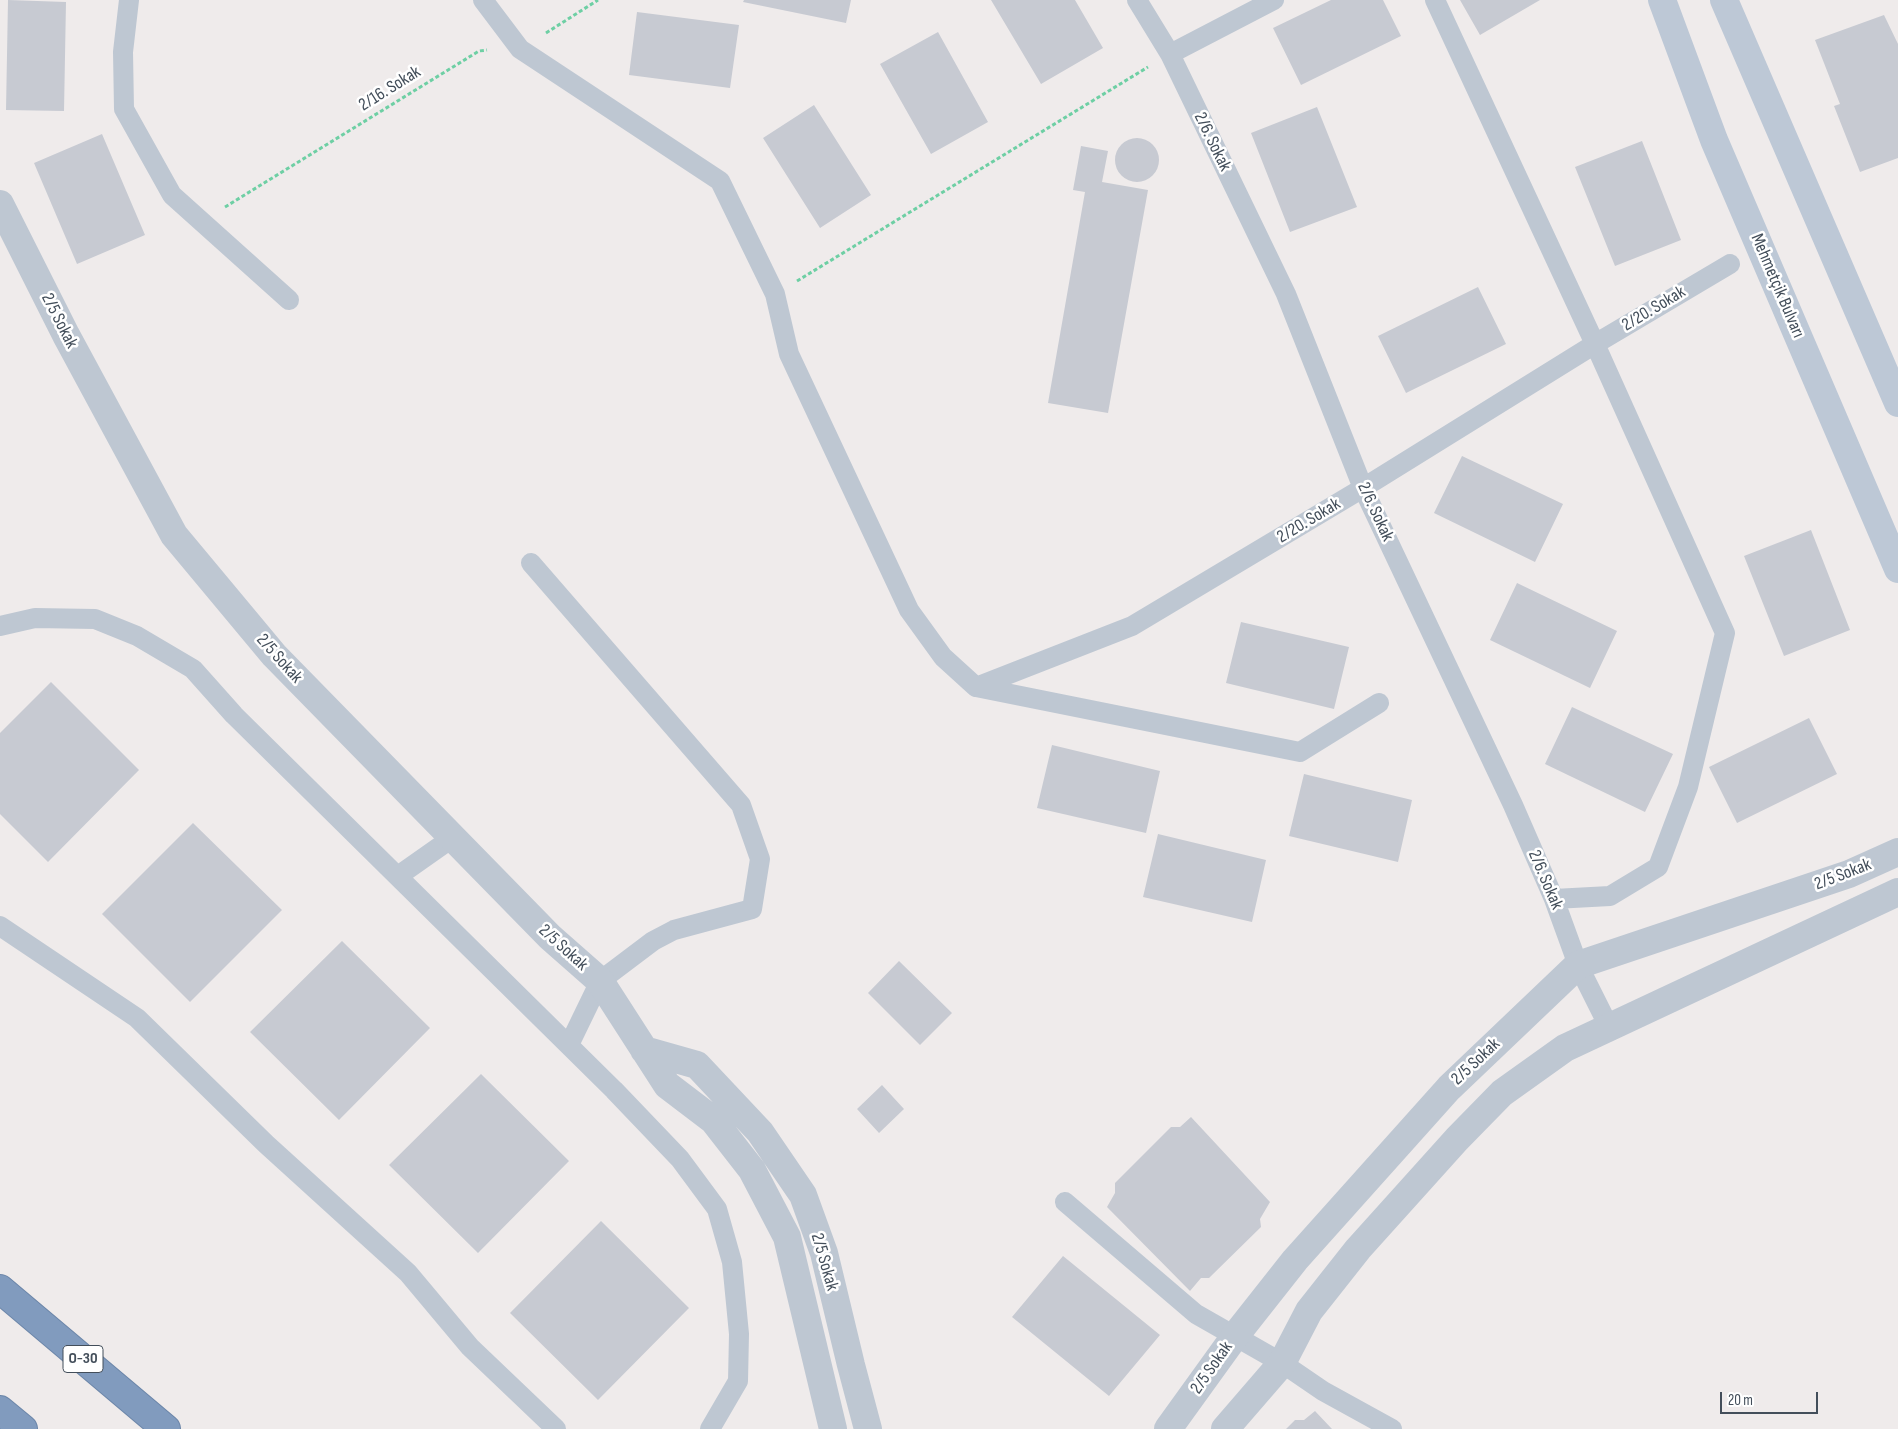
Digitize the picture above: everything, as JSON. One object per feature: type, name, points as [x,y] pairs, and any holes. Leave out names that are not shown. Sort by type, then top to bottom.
[{"type":"highway","name":"O-30","points":[[0,1290],[166,1429]]},
{"type":"highway","points":[[0,1410],[23,1429]]},
{"type":"main road","name":"Mehmetçik Bulvarı","points":[[1662,0],[1714,140],[1898,569]]},
{"type":"main road","points":[[1724,0],[1898,402]]},
{"type":"street","name":"2/5 Sokak","points":[[0,204],[66,335],[174,535],[274,656],[550,938],[600,980],[667,1085],[713,1120],[752,1170],[787,1237],[833,1429]]},
{"type":"street","name":"2/5 Sokak","points":[[1168,1429],[1234,1336],[1295,1260],[1449,1088],[1578,966],[1849,874],[1898,852]]},
{"type":"street","name":"2/5 Sokak","points":[[1225,1429],[1282,1363],[1309,1311],[1358,1249],[1457,1139],[1502,1093],[1565,1048],[1898,892]]},
{"type":"street","name":"2/5 Sokak","points":[[644,1050],[696,1065],[760,1132],[803,1195],[824,1253],[868,1429]]},
{"type":"lane","points":[[129,0],[123,52],[124,109],[172,195],[200,222],[290,300]]},
{"type":"lane","points":[[483,0],[520,49],[720,181],[775,294],[789,354],[909,610],[943,657],[976,687],[1300,752],[1379,703]]},
{"type":"lane","name":"2/6. Sokak","points":[[1137,0],[1170,54],[1286,294],[1363,488],[1513,804],[1554,899],[1578,966],[1609,1027]]},
{"type":"lane","points":[[1170,54],[1274,0]]},
{"type":"lane","points":[[1435,0],[1596,344],[1725,633],[1688,787],[1658,867],[1610,896],[1554,899]]},
{"type":"lane","name":"2/20. Sokak","points":[[976,687],[1132,626],[1363,488],[1596,344],[1730,264]]},
{"type":"lane","points":[[531,563],[741,804],[760,859],[752,909],[674,930],[653,941],[600,980],[570,1045]]},
{"type":"lane","points":[[0,626],[35,618],[95,619],[137,636],[193,670],[234,715],[570,1045],[680,1159],[717,1209],[732,1262],[739,1334],[738,1382],[710,1429]]},
{"type":"lane","points":[[398,876],[452,838]]},
{"type":"lane","points":[[0,926],[137,1018],[266,1144],[408,1273],[470,1346],[556,1429]]},
{"type":"lane","points":[[1065,1202],[1196,1314],[1282,1363],[1323,1391],[1392,1429]]},
{"type":"path","points":[[520,49],[598,0]]},
{"type":"path","name":"2/16. Sokak","points":[[200,222],[479,50],[520,49]]},
{"type":"path","points":[[775,294],[1170,54]]},
{"type":"building","points":[[8,0],[66,2],[64,111],[6,110]]},
{"type":"building","points":[[744,0],[851,0],[846,23],[743,2]]},
{"type":"building","points":[[991,0],[1075,0],[1103,48],[1041,84]]},
{"type":"building","points":[[1331,0],[1383,0],[1401,36],[1301,85],[1273,28]]},
{"type":"building","points":[[1460,0],[1540,0],[1480,35]]},
{"type":"building","points":[[637,12],[739,25],[730,88],[629,75]]},
{"type":"building","points":[[1884,15],[1898,44],[1898,158],[1860,172],[1834,106],[1840,104],[1815,40]]},
{"type":"building","points":[[938,32],[988,122],[931,154],[880,64]]},
{"type":"building","points":[[814,105],[871,195],[820,228],[763,138]]},
{"type":"building","points":[[1317,107],[1357,207],[1290,232],[1251,133]]},
{"type":"building","points":[[102,134],[145,235],[77,264],[34,163]]},
{"type":"building","points":[[1137,138],[1149,142],[1155,148],[1159,160],[1155,172],[1149,178],[1137,182],[1125,178],[1119,172],[1115,160],[1119,148],[1125,142]]},
{"type":"building","points":[[1642,141],[1681,240],[1615,266],[1575,167]]},
{"type":"building","points":[[1081,146],[1108,151],[1102,182],[1148,190],[1108,413],[1048,403],[1085,192],[1073,190]]},
{"type":"building","points":[[1478,287],[1506,344],[1406,393],[1378,336]]},
{"type":"building","points":[[1462,456],[1563,504],[1535,562],[1434,513]]},
{"type":"building","points":[[1811,530],[1850,630],[1784,656],[1744,556]]},
{"type":"building","points":[[1517,583],[1617,631],[1590,688],[1490,640]]},
{"type":"building","points":[[1241,622],[1349,647],[1334,709],[1226,683]]},
{"type":"building","points":[[51,682],[139,770],[48,862],[0,814],[0,733]]},
{"type":"building","points":[[1572,707],[1673,754],[1645,812],[1545,764]]},
{"type":"building","points":[[1809,718],[1837,774],[1737,823],[1709,767]]},
{"type":"building","points":[[1052,745],[1160,771],[1146,833],[1037,808]]},
{"type":"building","points":[[1304,774],[1412,800],[1398,862],[1289,836]]},
{"type":"building","points":[[193,823],[282,910],[190,1002],[102,914]]},
{"type":"building","points":[[1158,834],[1266,860],[1252,922],[1143,897]]},
{"type":"building","points":[[342,941],[430,1028],[339,1120],[250,1032]]},
{"type":"building","points":[[899,961],[952,1013],[920,1045],[868,993]]},
{"type":"building","points":[[481,1074],[569,1161],[478,1253],[389,1165]]},
{"type":"building","points":[[882,1085],[904,1109],[879,1133],[857,1109]]},
{"type":"building","points":[[1191,1117],[1270,1202],[1260,1219],[1261,1227],[1209,1278],[1201,1278],[1190,1291],[1107,1207],[1115,1193],[1115,1183],[1171,1127],[1180,1127]]},
{"type":"building","points":[[601,1221],[689,1308],[598,1400],[510,1313]]},
{"type":"building","points":[[1063,1256],[1160,1335],[1109,1396],[1012,1317]]},
{"type":"building","points":[[1315,1411],[1332,1429],[1286,1429],[1295,1420],[1304,1420]]}]
